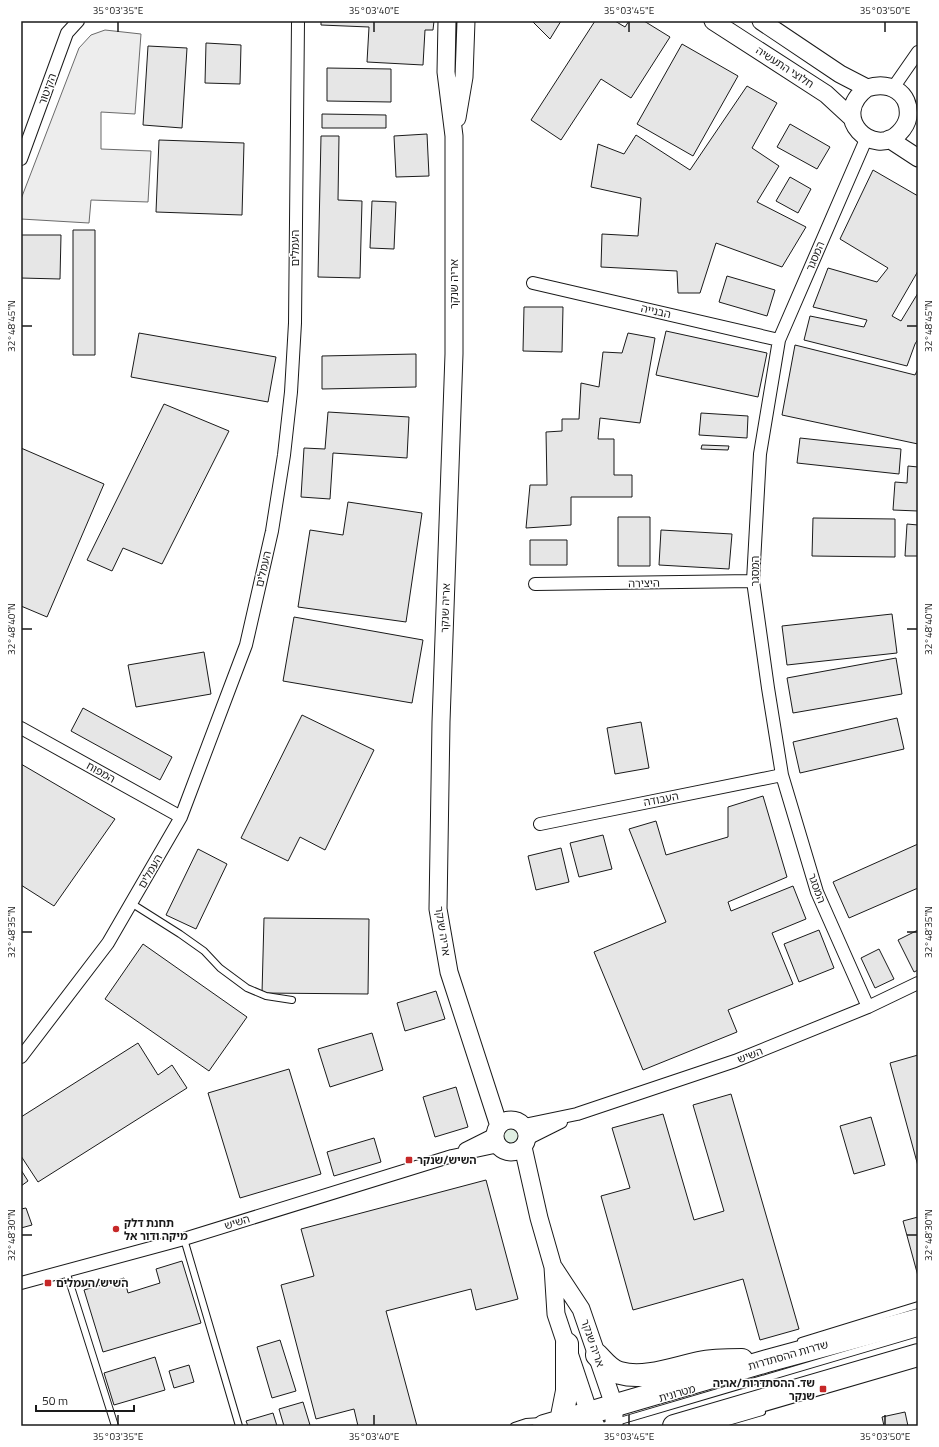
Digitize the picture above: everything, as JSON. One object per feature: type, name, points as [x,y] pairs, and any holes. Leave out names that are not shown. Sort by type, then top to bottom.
[{"type":"highway","name":"שדרות ההסתדרות","points":[[552,1424],[605,1420],[767,1361],[918,1320]]},
{"type":"highway","points":[[552,1424],[567,1391],[567,1344]]},
{"type":"highway","points":[[597,1355],[612,1370],[630,1375],[643,1375],[715,1360],[741,1359],[767,1361]]},
{"type":"highway","points":[[674,1426],[918,1355]]},
{"type":"street","name":"הקיטור","points":[[21,160],[67,33],[78,21]]},
{"type":"street","name":"העמלים","points":[[21,1057],[108,942],[181,817],[246,645],[272,531],[284,455],[291,392],[295,323],[297,21]]},
{"type":"street","name":"אריה שנקר","points":[[447,21],[446,72],[454,136],[454,354],[441,722],[438,909],[449,972],[482,1074],[511,1136],[539,1218],[553,1267],[558,1312],[567,1344],[605,1420]]},
{"type":"street","name":"אריה שנקר","points":[[454,136],[464,77],[466,21]]},
{"type":"street","name":"חלוצי התעשיה","points":[[713,21],[826,94],[852,118],[856,127],[867,137]]},
{"type":"street","points":[[761,21],[840,74],[867,88]]},
{"type":"street","points":[[893,88],[918,52]]},
{"type":"street","points":[[852,118],[852,109],[855,101],[860,93],[867,88],[876,85],[885,85],[900,93],[906,101],[913,122],[904,128],[898,135],[889,140],[880,141],[867,137]]},
{"type":"street","name":"המסגר","points":[[867,137],[779,340],[760,454],[753,582],[782,775],[817,892],[868,1007]]},
{"type":"street","points":[[889,140],[918,158]]},
{"type":"street","name":"הבנייה","points":[[533,283],[779,340]]},
{"type":"street","name":"היצירה","points":[[535,584],[753,582]]},
{"type":"street","name":"המפוח","points":[[21,728],[181,817]]},
{"type":"street","name":"העבודה","points":[[540,824],[782,775]]},
{"type":"street","name":"השיש","points":[[21,1283],[184,1239],[452,1156],[735,1061],[868,1007],[918,982]]},
{"type":"street","name":"אריה שנקר","points":[[553,1267],[577,1308],[597,1355],[605,1420]]},
{"type":"lane","points":[[131,904],[186,938],[204,952],[220,968],[247,988],[266,996],[292,1000]]},
{"type":"lane","points":[[184,1239],[239,1426]]},
{"type":"lane","points":[[66,1271],[115,1426]]},
{"type":"lane","points":[[798,1342],[918,1305]]},
{"type":"lane","name":"מטרונית","points":[[605,1420],[918,1333]]},
{"type":"lane","points":[[714,1426],[767,1410]]},
{"type":"lane","points":[[514,1426],[539,1421],[552,1424]]},
{"type":"green space","points":[[511,1125],[519,1128],[522,1136],[519,1144],[511,1147],[503,1144],[500,1136],[503,1128]]},
{"type":"shaded area","points":[[105,30],[141,34],[135,114],[101,112],[101,149],[151,151],[148,202],[91,200],[89,223],[21,219],[21,199],[79,48],[91,35]]},
{"type":"building","points":[[321,21],[434,21],[433,30],[425,30],[423,65],[367,62],[369,27],[321,25]]},
{"type":"building","points":[[532,21],[561,21],[550,39]]},
{"type":"building","points":[[595,21],[615,21],[625,27],[629,21],[644,21],[670,37],[631,98],[601,79],[561,140],[531,120]]},
{"type":"building","points":[[206,43],[241,45],[240,84],[205,83]]},
{"type":"building","points":[[682,44],[738,76],[693,156],[637,124]]},
{"type":"building","points":[[148,46],[187,48],[182,128],[143,125]]},
{"type":"building","points":[[327,68],[391,69],[391,102],[327,101]]},
{"type":"building","points":[[747,86],[777,103],[752,148],[779,166],[757,202],[806,227],[782,267],[716,243],[700,293],[678,293],[677,271],[601,267],[602,234],[638,236],[641,198],[591,187],[598,144],[624,154],[636,135],[690,170]]},
{"type":"building","points":[[322,114],[386,115],[386,128],[322,128]]},
{"type":"building","points":[[790,124],[830,147],[817,169],[777,147]]},
{"type":"building","points":[[427,134],[429,176],[396,177],[394,136]]},
{"type":"building","points":[[321,136],[339,136],[338,200],[362,201],[360,278],[318,277]]},
{"type":"building","points":[[159,140],[244,143],[242,215],[156,212]]},
{"type":"building","points":[[873,170],[918,196],[918,271],[892,316],[901,321],[918,293],[918,339],[907,366],[804,340],[810,316],[864,327],[867,320],[813,307],[828,268],[877,282],[888,268],[840,239]]},
{"type":"building","points":[[790,177],[811,189],[798,213],[776,201]]},
{"type":"building","points":[[372,201],[396,202],[394,249],[370,248]]},
{"type":"building","points":[[73,230],[95,230],[95,355],[73,355]]},
{"type":"building","points":[[21,235],[61,235],[60,279],[21,278]]},
{"type":"building","points":[[727,276],[775,290],[767,316],[719,302]]},
{"type":"building","points":[[524,307],[563,307],[562,352],[523,351]]},
{"type":"building","points":[[666,331],[767,353],[758,397],[656,375]]},
{"type":"building","points":[[139,333],[276,357],[268,402],[131,377]]},
{"type":"building","points":[[628,333],[655,338],[640,423],[600,418],[598,439],[614,439],[614,475],[632,475],[632,497],[571,497],[571,525],[526,528],[530,485],[547,485],[546,432],[562,431],[562,419],[579,419],[581,383],[599,387],[603,352],[622,353]]},
{"type":"building","points":[[795,345],[915,375],[918,369],[918,444],[782,415]]},
{"type":"building","points":[[416,354],[416,387],[322,389],[322,356]]},
{"type":"building","points":[[164,404],[229,431],[162,564],[123,548],[112,571],[87,560]]},
{"type":"building","points":[[328,412],[409,417],[407,458],[333,453],[330,499],[301,497],[304,448],[325,449]]},
{"type":"building","points":[[701,413],[748,416],[747,438],[699,435]]},
{"type":"building","points":[[800,438],[901,449],[899,474],[797,463]]},
{"type":"building","points":[[702,445],[729,446],[728,450],[701,449]]},
{"type":"building","points":[[21,448],[104,484],[47,617],[21,606]]},
{"type":"building","points":[[908,466],[918,467],[918,511],[893,510],[895,482],[907,483]]},
{"type":"building","points":[[348,502],[422,513],[406,622],[298,607],[310,530],[343,535]]},
{"type":"building","points":[[618,517],[650,517],[650,566],[618,566]]},
{"type":"building","points":[[813,518],[895,519],[895,557],[812,556]]},
{"type":"building","points":[[907,524],[918,525],[918,556],[905,556]]},
{"type":"building","points":[[661,530],[732,534],[729,569],[659,565]]},
{"type":"building","points":[[530,540],[567,540],[567,565],[530,565]]},
{"type":"building","points":[[892,614],[897,653],[787,665],[782,626]]},
{"type":"building","points":[[294,617],[423,640],[412,703],[283,681]]},
{"type":"building","points":[[204,652],[211,694],[136,707],[128,665]]},
{"type":"building","points":[[896,658],[902,694],[793,713],[787,678]]},
{"type":"building","points":[[83,708],[172,757],[160,780],[71,731]]},
{"type":"building","points":[[302,715],[374,750],[325,850],[300,837],[288,861],[241,838]]},
{"type":"building","points":[[897,718],[904,749],[800,773],[793,742]]},
{"type":"building","points":[[641,722],[649,768],[615,774],[607,728]]},
{"type":"building","points":[[21,764],[115,819],[54,906],[21,885]]},
{"type":"building","points":[[763,796],[787,877],[728,902],[731,911],[793,886],[806,919],[772,933],[793,984],[728,1010],[737,1032],[643,1070],[594,952],[666,922],[629,829],[656,821],[666,855],[728,837],[728,807]]},
{"type":"building","points":[[603,835],[612,869],[579,877],[570,843]]},
{"type":"building","points":[[918,844],[918,888],[849,918],[833,882]]},
{"type":"building","points":[[561,848],[569,882],[536,890],[528,856]]},
{"type":"building","points":[[198,849],[227,864],[196,929],[166,915]]},
{"type":"building","points":[[264,918],[369,919],[368,994],[262,993]]},
{"type":"building","points":[[819,930],[834,968],[799,982],[784,944]]},
{"type":"building","points":[[918,930],[918,970],[914,972],[898,940]]},
{"type":"building","points":[[143,944],[247,1017],[209,1071],[105,999]]},
{"type":"building","points":[[879,949],[894,979],[875,988],[861,958]]},
{"type":"building","points":[[436,991],[445,1019],[405,1031],[397,1003]]},
{"type":"building","points":[[372,1033],[383,1070],[330,1087],[318,1049]]},
{"type":"building","points":[[138,1043],[158,1075],[172,1065],[187,1088],[38,1182],[21,1156],[21,1117]]},
{"type":"building","points":[[918,1055],[918,1166],[890,1063]]},
{"type":"building","points":[[289,1069],[321,1174],[240,1198],[208,1093]]},
{"type":"building","points":[[456,1087],[468,1127],[435,1137],[423,1097]]},
{"type":"building","points":[[731,1094],[799,1329],[760,1340],[743,1279],[633,1310],[601,1196],[630,1188],[612,1128],[663,1114],[694,1220],[724,1211],[693,1105]]},
{"type":"building","points":[[871,1117],[885,1165],[854,1174],[840,1126]]},
{"type":"building","points":[[374,1138],[381,1162],[334,1176],[327,1152]]},
{"type":"building","points":[[21,1170],[28,1181],[21,1186]]},
{"type":"building","points":[[486,1180],[518,1299],[476,1310],[471,1289],[386,1311],[417,1426],[358,1426],[354,1409],[316,1419],[281,1285],[314,1276],[301,1229]]},
{"type":"building","points":[[26,1208],[32,1225],[21,1228],[21,1209]]},
{"type":"building","points":[[918,1217],[918,1276],[903,1221]]},
{"type":"building","points":[[182,1261],[201,1323],[103,1352],[84,1290],[124,1278],[128,1293],[160,1283],[156,1269]]},
{"type":"building","points":[[280,1340],[296,1391],[272,1398],[257,1347]]},
{"type":"building","points":[[155,1357],[165,1390],[114,1405],[104,1373]]},
{"type":"building","points":[[189,1365],[194,1382],[174,1388],[169,1371]]},
{"type":"building","points":[[303,1402],[310,1425],[284,1426],[279,1409]]},
{"type":"building","points":[[905,1412],[908,1426],[884,1426],[882,1417]]},
{"type":"building","points":[[273,1413],[277,1426],[248,1426],[246,1421]]},
{"type":"place","name":"השיש/שנקר","points":[[409,1160]]},
{"type":"place","name":"תחנת דלק מיקה ודור אל","points":[[116,1229]]},
{"type":"place","name":"השיש/העמלים","points":[[48,1283]]},
{"type":"place","name":"שד. ההסתדרות/אריה שנקר","points":[[823,1389]]}]
